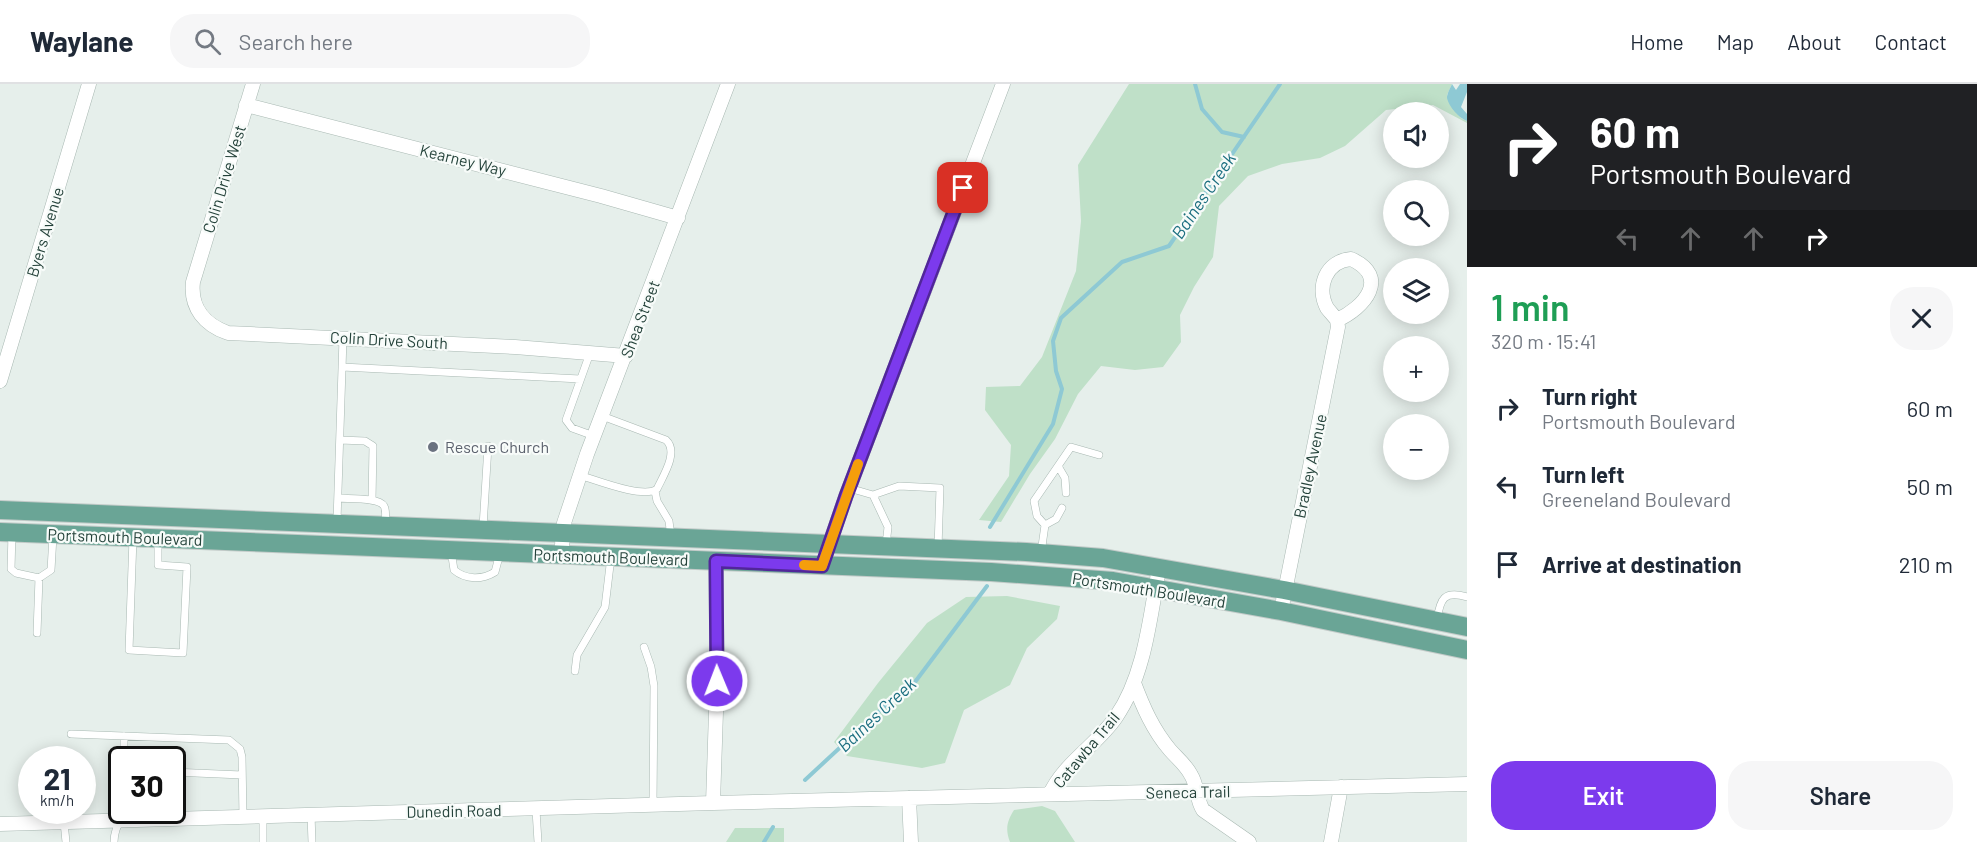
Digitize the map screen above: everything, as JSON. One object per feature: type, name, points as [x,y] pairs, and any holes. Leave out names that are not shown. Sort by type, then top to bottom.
[{"type":"main road","name":"Portsmouth Boulevard","points":[[0,510],[1041,553],[1103,558],[1284,590],[1467,627]]},
{"type":"main road","name":"Portsmouth Boulevard","points":[[6,532],[1078,578],[1113,581],[1281,611],[1467,650]]},
{"type":"street","name":"Byers Avenue","points":[[0,381],[89,84]]},
{"type":"street","name":"Colin Drive West","points":[[195,274],[253,84]]},
{"type":"street","name":"Shea Street","points":[[561,556],[564,523],[579,475],[728,84]]},
{"type":"street","points":[[822,566],[849,488],[1003,84]]},
{"type":"street","name":"Kearney Way","points":[[246,105],[678,218]]},
{"type":"street","name":"Colin Drive South","points":[[195,274],[192,289],[193,300],[199,313],[208,324],[228,333],[503,346],[626,356]]},
{"type":"street","name":"Bradley Avenue","points":[[1281,611],[1338,327],[1337,320]]},
{"type":"street","points":[[713,803],[717,681],[716,561]]},
{"type":"street","name":"Catawba Trail","points":[[1050,794],[1061,776],[1092,746],[1115,719],[1134,683],[1159,568]]},
{"type":"street","points":[[1134,683],[1154,728],[1190,772],[1195,782],[1198,803],[1203,810],[1249,842]]},
{"type":"street","name":"Seneca Trail","points":[[909,798],[1467,784]]},
{"type":"street","points":[[1331,842],[1341,787]]},
{"type":"street","points":[[909,798],[911,842]]},
{"type":"street","name":"Dunedin Road","points":[[186,816],[262,817],[909,798]]},
{"type":"street","name":"Dunedin Road","points":[[0,824],[18,823]]},
{"type":"lane","points":[[337,524],[343,338]]},
{"type":"lane","points":[[590,353],[566,420],[572,428],[594,436]]},
{"type":"lane","points":[[342,367],[580,379]]},
{"type":"lane","points":[[602,416],[669,443],[671,455],[655,491],[657,501],[669,521],[671,537]]},
{"type":"lane","points":[[340,440],[365,441],[373,446],[372,500]]},
{"type":"lane","points":[[483,530],[488,446]]},
{"type":"lane","points":[[1046,525],[1038,516],[1034,501],[1071,447],[1099,455]]},
{"type":"lane","points":[[1058,466],[1065,478],[1066,493]]},
{"type":"lane","points":[[579,475],[638,492],[655,491]]},
{"type":"lane","points":[[849,488],[873,495],[899,486],[940,488],[938,548]]},
{"type":"lane","points":[[873,495],[888,526],[886,546]]},
{"type":"lane","points":[[338,498],[380,502],[384,506],[385,525]]},
{"type":"lane","points":[[1041,553],[1046,525],[1056,519],[1062,508]]},
{"type":"lane","points":[[6,532],[11,569],[16,573],[39,578],[51,570],[53,534]]},
{"type":"lane","points":[[132,538],[129,650],[183,653],[188,567],[158,566],[158,538]]},
{"type":"lane","points":[[451,550],[454,570],[474,578],[489,576],[495,572],[500,553]]},
{"type":"lane","points":[[575,671],[577,655],[605,607],[611,557]]},
{"type":"lane","points":[[37,633],[39,578]]},
{"type":"lane","points":[[1437,621],[1440,604],[1446,596],[1456,594],[1467,597]]},
{"type":"lane","points":[[644,647],[654,686],[653,805]]},
{"type":"lane","points":[[71,734],[229,740],[240,749],[242,757],[243,817]]},
{"type":"lane","points":[[124,736],[124,746]]},
{"type":"lane","points":[[186,773],[242,775]]},
{"type":"lane","points":[[536,810],[538,842]]},
{"type":"lane","points":[[311,815],[312,842]]},
{"type":"lane","points":[[262,817],[263,842]]},
{"type":"lane","points":[[64,824],[66,842]]},
{"type":"lane","points":[[114,842],[114,834],[118,824]]},
{"type":"green space","points":[[1129,84],[1452,84],[1447,95],[1461,118],[1467,121],[1467,123],[1449,113],[1449,102],[1383,102],[1383,113],[1345,146],[1320,158],[1282,164],[1248,176],[1219,206],[1213,257],[1180,315],[1181,342],[1163,367],[1135,370],[1101,366],[1078,394],[1055,439],[1030,474],[1001,522],[979,520],[1009,476],[1011,445],[985,410],[986,387],[1020,386],[1042,357],[1076,271],[1081,221],[1078,165]]},
{"type":"green space","points":[[1007,596],[1060,606],[1057,619],[1027,648],[1010,685],[964,710],[945,763],[922,768],[847,756],[834,742],[927,623],[966,597]]},
{"type":"green space","points":[[1042,806],[1055,811],[1075,842],[1010,842],[1008,825],[1014,810]]},
{"type":"green space","points":[[735,828],[784,828],[784,842],[726,842]]},
{"type":"water","points":[[1452,84],[1456,90],[1460,84],[1467,84],[1467,92],[1461,107],[1467,114],[1467,121],[1455,112],[1448,101]]},
{"type":"waterway","points":[[1195,84],[1202,109],[1222,132],[1244,137]]},
{"type":"waterway","name":"Baines Creek","points":[[990,527],[1053,424],[1062,389],[1056,371],[1053,341],[1061,318],[1122,262],[1169,246],[1280,84]]},
{"type":"waterway","name":"Baines Creek","points":[[805,780],[887,704],[915,682],[987,586]]},
{"type":"waterway","name":"Baines Creek","points":[[764,842],[773,827]]},
{"type":"slow traffic","points":[[804,565],[822,566],[858,464]]},
{"type":"place","name":"Rescue Church","points":[[433,447]]},
{"type":"route","points":[[717,681],[716,561],[822,566],[846,496],[963,188]]}]
